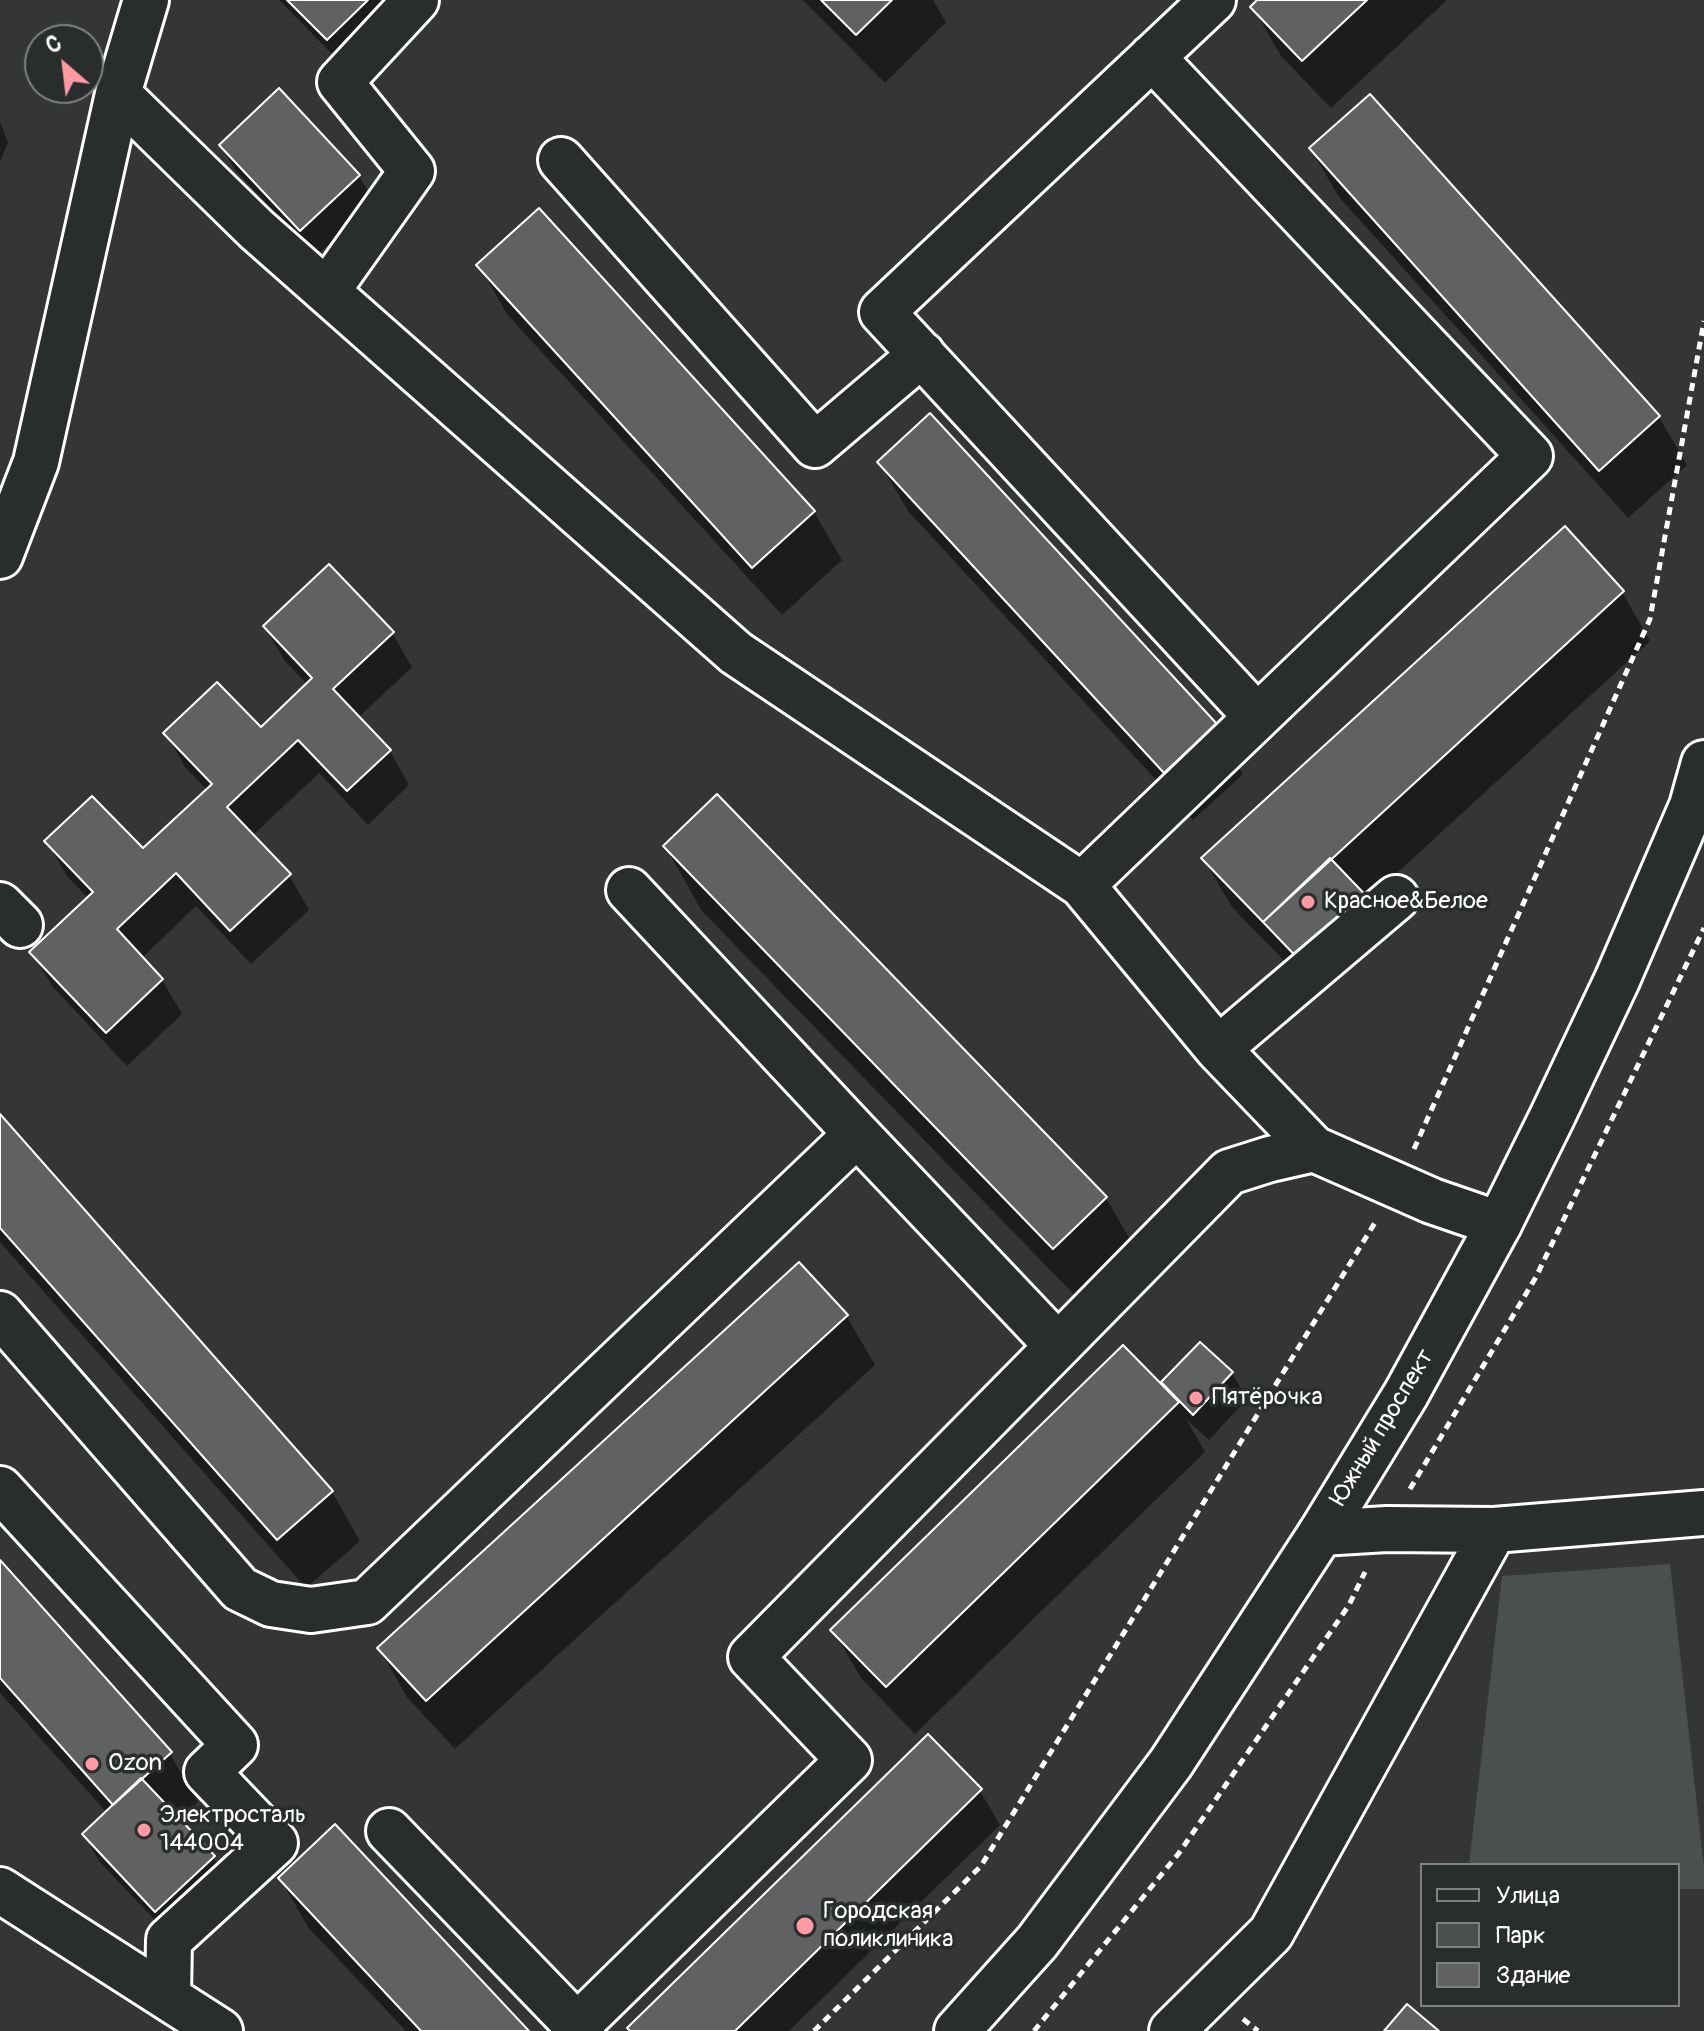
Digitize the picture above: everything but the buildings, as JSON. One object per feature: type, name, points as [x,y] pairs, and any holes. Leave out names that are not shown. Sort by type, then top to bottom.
[{"type":"main road","points":[[0,556],[36,462],[118,94],[146,0]]},
{"type":"main road","points":[[327,291],[412,171],[340,82],[416,0]]},
{"type":"main road","points":[[1213,0],[882,312],[1257,717]]},
{"type":"main road","points":[[1082,885],[1530,456],[1152,57]]},
{"type":"main road","points":[[118,94],[256,229],[736,653],[1082,885],[1218,1049],[1314,1149],[1432,1201],[1499,1224]]},
{"type":"main road","points":[[561,160],[815,445],[922,354]]},
{"type":"main road","name":"Южный проспект","points":[[957,2031],[1037,1942],[1171,1763],[1321,1533],[1406,1394],[1499,1224],[1698,809],[1704,763]]},
{"type":"main road","points":[[629,890],[1058,1346]]},
{"type":"main road","points":[[1218,1049],[1396,898]]},
{"type":"main road","points":[[0,1314],[240,1589],[271,1604],[311,1610],[367,1602],[857,1134]]},
{"type":"main road","points":[[389,1831],[580,2028],[849,1760],[751,1657],[1229,1172],[1314,1149]]},
{"type":"main road","points":[[0,1489],[235,1745],[207,1772],[275,1843],[169,1940],[168,1997]]},
{"type":"main road","points":[[1321,1533],[1387,1529],[1494,1530],[1704,1513]]},
{"type":"main road","points":[[1172,2031],[1271,1933],[1494,1530]]},
{"type":"main road","points":[[0,1890],[220,2031]]},
{"type":"path","points":[[814,2031],[981,1866],[1398,1186],[1650,619],[1704,321]]},
{"type":"path","points":[[1235,2025],[1241,2018],[1258,2031]]},
{"type":"green space","points":[[1670,1564],[1704,1889],[1680,1889],[1680,1863],[1469,1863],[1502,1576]]},
{"type":"place","name":"Красное&Белое","points":[[1308,902]]},
{"type":"place","name":"Пятёрочка","points":[[1196,1398]]},
{"type":"place","name":"Ozon","points":[[92,1764]]},
{"type":"place","name":"Электросталь 144004","points":[[144,1830]]},
{"type":"place","name":"Городская поликлиника","points":[[805,1926]]}]
